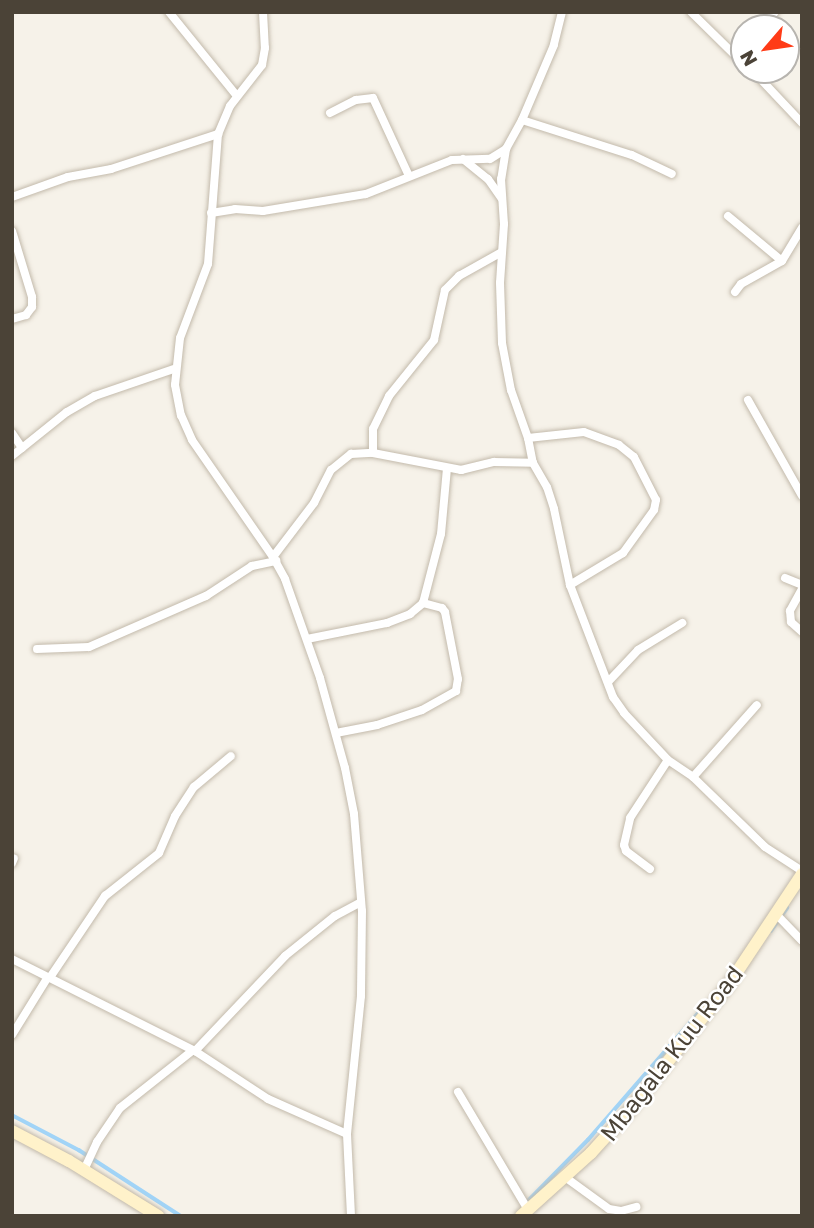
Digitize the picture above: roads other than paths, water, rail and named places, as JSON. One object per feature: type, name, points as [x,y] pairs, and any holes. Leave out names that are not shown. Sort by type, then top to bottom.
[{"type":"street","points":[[169,12],[237,96]]},
{"type":"street","points":[[263,12],[265,56],[255,75],[237,96],[218,134],[206,271],[180,338],[174,369],[181,415],[203,457],[274,559],[307,639],[336,733],[354,814],[360,867],[359,903],[362,912],[361,983],[347,1134],[351,1216]]},
{"type":"street","points":[[562,12],[554,45],[523,120],[506,149],[501,179],[502,344],[511,390],[528,438],[533,463],[551,498],[570,585],[608,682],[624,713],[668,760],[692,777],[765,847],[801,877]]},
{"type":"street","points":[[691,12],[730,50]]},
{"type":"street","points":[[765,84],[802,123]]},
{"type":"street","points":[[330,113],[356,100],[373,97],[409,176]]},
{"type":"street","points":[[523,120],[632,155],[672,174]]},
{"type":"street","points":[[12,197],[68,177],[111,169],[218,134]]},
{"type":"street","points":[[211,213],[235,209],[263,211],[366,194],[409,176],[463,159],[490,159],[506,149]]},
{"type":"street","points":[[463,159],[488,180],[502,199]]},
{"type":"street","points":[[728,216],[782,261]]},
{"type":"street","points":[[735,292],[741,285],[782,261],[802,228]]},
{"type":"street","points":[[12,231],[32,307],[26,315],[12,319]]},
{"type":"street","points":[[373,453],[373,429],[389,397],[434,340],[445,290],[459,276],[502,252]]},
{"type":"street","points":[[12,456],[67,412],[103,392],[174,369]]},
{"type":"street","points":[[748,400],[802,496]]},
{"type":"street","points":[[171,423],[181,415]]},
{"type":"street","points":[[528,438],[584,432],[619,445],[634,457],[653,489],[656,500],[654,510],[623,553],[570,585]]},
{"type":"street","points":[[12,433],[22,448]]},
{"type":"street","points":[[37,649],[89,647],[206,596],[252,566],[274,559],[314,503],[335,465],[351,454],[373,453],[461,470],[494,462],[533,463]]},
{"type":"street","points":[[307,639],[387,623],[410,614],[423,603],[441,534],[447,468]]},
{"type":"street","points":[[785,579],[802,587],[792,605],[790,617],[802,632]]},
{"type":"street","points":[[336,733],[377,725],[422,710],[456,691],[458,679],[445,612],[442,608],[423,603]]},
{"type":"street","points":[[608,682],[638,650],[682,623]]},
{"type":"street","points":[[692,777],[757,705]]},
{"type":"street","points":[[12,1035],[105,896],[159,853],[176,816],[194,787],[231,756]]},
{"type":"street","points":[[650,869],[626,850],[624,845],[630,818],[668,760]]},
{"type":"street","name":"Mbagala Kuu Road","points":[[524,1213],[592,1153],[670,1060],[729,984],[801,877]]},
{"type":"street","points":[[84,1170],[97,1142],[120,1108],[194,1051],[285,956],[335,916],[359,903]]},
{"type":"street","points":[[775,913],[802,941]]},
{"type":"street","points":[[12,959],[194,1051],[268,1099],[347,1134]]},
{"type":"street","points":[[458,1092],[524,1213]]},
{"type":"street","points":[[12,1131],[84,1170],[158,1216]]},
{"type":"street","points":[[565,1177],[609,1209],[621,1211],[636,1208]]},
{"type":"waterway","points":[[771,931],[787,908]]},
{"type":"waterway","points":[[527,1202],[588,1140],[700,1011]]},
{"type":"waterway","points":[[12,1115],[79,1150],[181,1216]]}]
